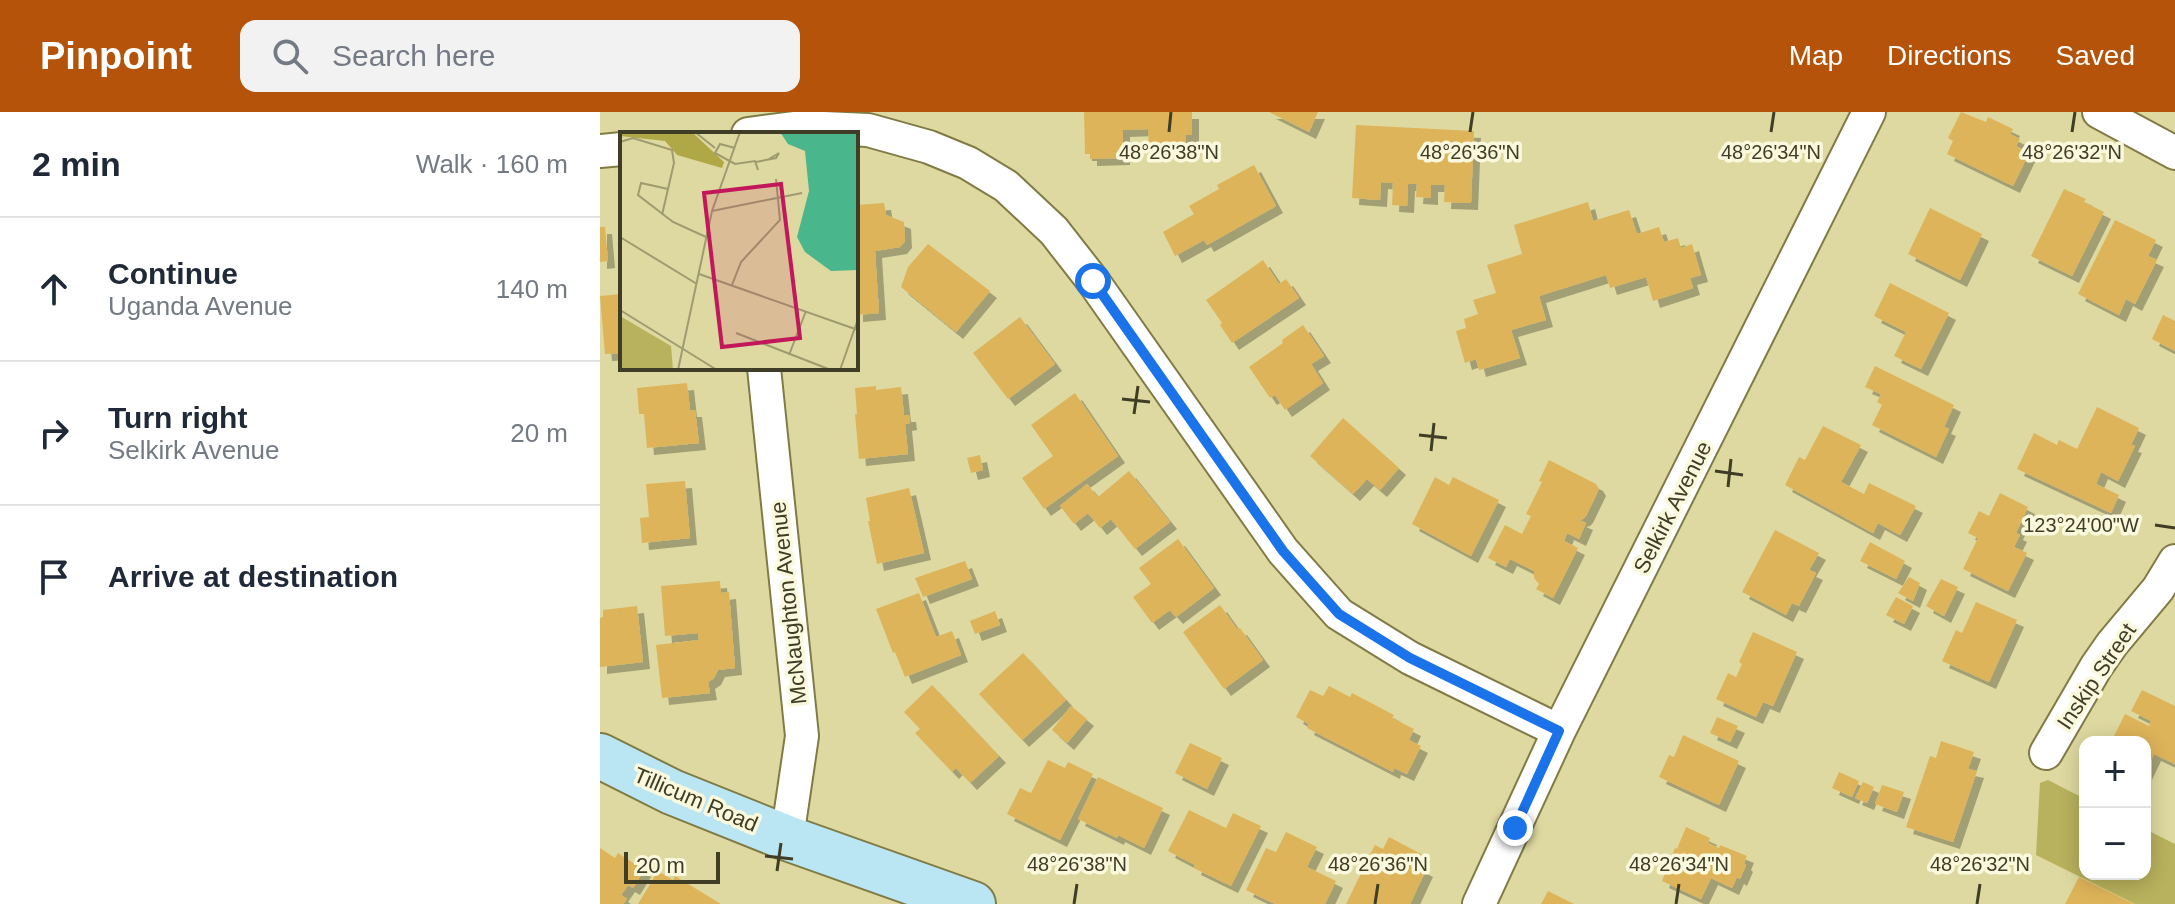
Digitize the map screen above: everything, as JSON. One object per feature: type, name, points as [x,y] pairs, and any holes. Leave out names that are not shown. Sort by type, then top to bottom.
[{"type":"main road","name":"Tillicum Road","points":[[600,756],[672,792],[787,838],[973,904]]},
{"type":"street","points":[[738,112],[740,132]]},
{"type":"street","name":"Selkirk Avenue","points":[[1479,904],[1559,731],[1869,112]]},
{"type":"street","points":[[2099,112],[2175,153]]},
{"type":"street","points":[[763,132],[802,127],[868,130],[929,147],[968,163],[1006,186],[1054,231],[1093,281],[1283,551],[1339,614],[1410,658],[1559,731]]},
{"type":"street","points":[[600,151],[620,149]]},
{"type":"street","name":"McNaughton Avenue","points":[[764,370],[802,736],[787,838]]},
{"type":"street","name":"Inskip Street","points":[[2046,753],[2096,667],[2158,589],[2175,561]]},
{"type":"shaded area","points":[[2048,780],[2079,796],[2079,876],[2036,855],[2040,783]]},
{"type":"shaded area","points":[[2151,832],[2175,844],[2175,904],[2135,904],[2087,880],[2151,880]]},
{"type":"building","points":[[1084,112],[1192,112],[1192,135],[1186,135],[1186,147],[1149,148],[1148,129],[1123,130],[1123,158],[1090,159],[1090,154],[1085,154]]},
{"type":"building","points":[[1269,112],[1318,112],[1309,132]]},
{"type":"building","points":[[1961,112],[1986,122],[1988,117],[2013,129],[2010,134],[2020,139],[2016,146],[2029,153],[2013,186],[1947,154],[1953,141],[1948,138]]},
{"type":"building","points":[[1356,125],[1474,131],[1471,203],[1444,202],[1445,185],[1431,185],[1431,198],[1416,197],[1417,184],[1408,184],[1407,206],[1392,205],[1393,183],[1381,182],[1380,200],[1352,198]]},
{"type":"building","points":[[1254,165],[1276,206],[1207,245],[1204,240],[1175,256],[1163,232],[1194,214],[1189,206],[1219,189],[1217,185]]},
{"type":"building","points":[[2064,189],[2104,212],[2072,276],[2031,256]]},
{"type":"building","points":[[1588,202],[1593,221],[1629,210],[1637,234],[1659,227],[1664,242],[1678,238],[1681,248],[1692,244],[1701,275],[1690,278],[1693,288],[1653,301],[1646,277],[1610,288],[1606,275],[1539,296],[1546,320],[1511,330],[1520,358],[1479,370],[1476,359],[1465,363],[1456,331],[1466,328],[1464,319],[1478,314],[1473,300],[1496,293],[1487,265],[1522,254],[1514,225]]},
{"type":"building","points":[[884,203],[886,215],[904,222],[905,241],[900,247],[875,251],[879,313],[858,315],[858,205]]},
{"type":"building","points":[[1930,208],[1982,234],[1960,280],[1908,254]]},
{"type":"building","points":[[2115,220],[2156,240],[2148,256],[2157,260],[2135,304],[2126,299],[2119,315],[2078,294]]},
{"type":"building","points":[[600,227],[605,227],[608,261],[600,262]]},
{"type":"building","points":[[928,244],[990,291],[956,332],[901,287],[908,267]]},
{"type":"building","points":[[1263,260],[1279,284],[1286,279],[1299,298],[1232,343],[1206,300]]},
{"type":"building","points":[[1890,283],[1949,313],[1921,369],[1894,356],[1906,332],[1874,316]]},
{"type":"building","points":[[620,294],[620,353],[605,354],[600,296]]},
{"type":"building","points":[[2163,315],[2175,321],[2175,351],[2152,339]]},
{"type":"building","points":[[1020,317],[1055,364],[1008,399],[973,353]]},
{"type":"building","points":[[1303,325],[1324,356],[1311,364],[1323,383],[1285,410],[1275,395],[1270,398],[1249,367]]},
{"type":"building","points":[[1875,366],[1954,405],[1944,427],[1949,429],[1936,457],[1872,425],[1882,405],[1877,402],[1881,394],[1865,387]]},
{"type":"building","points":[[687,383],[690,410],[695,410],[699,443],[647,448],[644,414],[639,414],[637,388]]},
{"type":"building","points":[[876,386],[876,390],[901,387],[904,415],[909,415],[910,423],[905,424],[908,454],[859,459],[855,388]]},
{"type":"building","points":[[1075,393],[1118,456],[1044,509],[1022,478],[1053,456],[1031,425]]},
{"type":"building","points":[[2097,407],[2139,428],[2131,445],[2135,446],[2118,481],[2101,472],[2096,484],[2119,495],[2111,513],[2017,469],[2034,433],[2057,445],[2059,440],[2077,449]]},
{"type":"building","points":[[1343,418],[1399,468],[1380,490],[1367,479],[1353,494],[1310,456]]},
{"type":"building","points":[[1823,426],[1861,445],[1841,482],[1864,494],[1869,483],[1916,506],[1900,535],[1878,523],[1873,533],[1785,485],[1799,457],[1805,460]]},
{"type":"building","points":[[980,455],[983,470],[971,473],[967,458]]},
{"type":"building","points":[[1549,460],[1596,484],[1599,489],[1586,516],[1579,520],[1586,523],[1579,539],[1567,533],[1564,541],[1578,548],[1553,598],[1536,589],[1539,584],[1534,578],[1534,571],[1510,559],[1506,567],[1488,558],[1505,525],[1522,534],[1531,516],[1526,514]]},
{"type":"building","points":[[1129,471],[1170,522],[1135,549],[1111,519],[1100,528],[1088,513],[1074,524],[1060,506],[1087,484],[1098,497]]},
{"type":"building","points":[[1435,477],[1449,485],[1453,477],[1499,500],[1471,556],[1412,524]]},
{"type":"building","points":[[685,481],[690,538],[642,543],[640,518],[649,517],[646,484]]},
{"type":"building","points":[[909,488],[924,553],[877,564],[866,498]]},
{"type":"building","points":[[2000,493],[2028,507],[2016,533],[2020,535],[2014,547],[2027,553],[2008,591],[1963,569],[1978,538],[1968,533],[1979,511],[1989,516]]},
{"type":"building","points":[[1775,530],[1819,553],[1809,570],[1816,573],[1799,606],[1792,603],[1786,615],[1742,592]]},
{"type":"building","points":[[1178,539],[1214,588],[1176,617],[1170,610],[1152,623],[1133,597],[1151,584],[1139,568]]},
{"type":"building","points":[[1870,542],[1905,561],[1896,579],[1860,561]]},
{"type":"building","points":[[965,561],[972,579],[923,597],[915,578]]},
{"type":"building","points":[[1909,577],[1920,583],[1913,601],[1898,593]]},
{"type":"building","points":[[1941,579],[1958,587],[1944,616],[1926,606]]},
{"type":"building","points":[[720,581],[721,593],[729,592],[735,668],[718,670],[708,682],[710,693],[662,698],[656,645],[699,640],[698,633],[665,636],[661,586]]},
{"type":"building","points":[[919,593],[936,637],[952,631],[961,655],[905,677],[876,609]]},
{"type":"building","points":[[1896,597],[1913,606],[1904,624],[1886,615]]},
{"type":"building","points":[[1976,602],[2017,620],[1989,682],[1942,661],[1956,630],[1962,633]]},
{"type":"building","points":[[1220,605],[1263,660],[1224,689],[1183,632]]},
{"type":"building","points":[[637,606],[643,662],[600,667],[600,618],[603,617],[603,610]]},
{"type":"building","points":[[995,611],[1000,625],[975,634],[970,621]]},
{"type":"building","points":[[1753,632],[1797,652],[1773,706],[1763,702],[1756,717],[1716,699],[1728,673],[1736,677],[1742,664],[1739,662]]},
{"type":"building","points":[[1023,653],[1066,700],[1022,740],[979,694]]},
{"type":"building","points":[[932,685],[999,756],[970,783],[956,768],[952,772],[915,733],[920,729],[904,712]]},
{"type":"building","points":[[1329,686],[1350,697],[1352,693],[1414,729],[1409,740],[1421,746],[1407,774],[1394,768],[1393,772],[1307,728],[1309,724],[1296,717],[1310,690],[1323,696]]},
{"type":"building","points":[[2142,690],[2175,706],[2175,764],[2154,754],[2151,760],[2151,736],[2114,736],[2125,714],[2149,726],[2151,721],[2131,711]]},
{"type":"building","points":[[1071,706],[1087,719],[1067,743],[1052,730]]},
{"type":"building","points":[[1717,717],[1738,726],[1730,742],[1710,733]]},
{"type":"building","points":[[1683,735],[1739,761],[1719,805],[1659,777],[1669,755],[1674,757]]},
{"type":"building","points":[[1941,741],[1974,752],[1968,769],[1977,771],[1953,842],[1906,827],[1930,756],[1936,758]]},
{"type":"building","points":[[1190,743],[1222,758],[1207,789],[1175,773]]},
{"type":"building","points":[[1048,760],[1065,768],[1068,762],[1093,774],[1060,840],[1007,814],[1020,788],[1031,793]]},
{"type":"building","points":[[1839,772],[1859,781],[1852,797],[1832,788]]},
{"type":"building","points":[[1098,777],[1163,808],[1144,848],[1078,819]]},
{"type":"building","points":[[1863,782],[1874,787],[1867,803],[1855,798]]},
{"type":"building","points":[[1882,785],[1904,792],[1897,812],[1875,804]]},
{"type":"building","points":[[1189,810],[1226,828],[1233,813],[1261,826],[1231,886],[1168,851]]},
{"type":"building","points":[[1686,827],[1710,838],[1708,843],[1747,856],[1740,879],[1737,877],[1732,888],[1711,878],[1701,899],[1662,881]]},
{"type":"building","points":[[1286,832],[1317,847],[1307,867],[1336,881],[1325,904],[1275,904],[1246,890],[1266,848],[1276,852]]},
{"type":"building","points":[[1389,837],[1423,855],[1418,866],[1426,870],[1410,904],[1346,904],[1375,845],[1383,849]]},
{"type":"building","points":[[600,848],[615,858],[618,853],[644,870],[633,888],[628,885],[621,895],[627,899],[623,904],[600,904]]},
{"type":"building","points":[[658,871],[673,880],[675,876],[721,904],[638,904]]},
{"type":"building","points":[[2079,877],[2079,880],[2085,880],[2134,904],[2065,904]]},
{"type":"building","points":[[1548,891],[1574,904],[1541,904]]},
{"type":"route","points":[[1093,281],[1283,551],[1339,614],[1410,658],[1559,731],[1515,828]]}]
